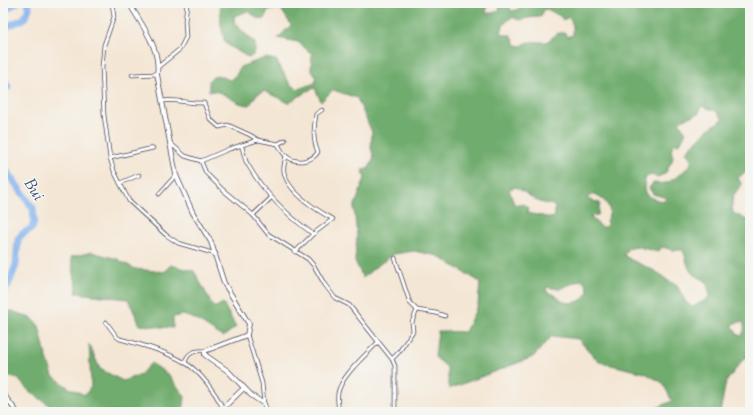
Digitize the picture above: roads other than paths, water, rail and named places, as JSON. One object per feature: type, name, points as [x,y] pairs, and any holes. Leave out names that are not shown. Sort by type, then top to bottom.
[{"type":"street","points":[[112,3],[114,17],[104,45],[102,67],[104,115],[110,158],[120,183],[129,201],[178,243],[216,254]]},
{"type":"street","points":[[129,3],[153,46],[158,67],[157,74],[176,175],[193,213],[211,242],[224,283],[249,324],[247,335],[262,383],[264,404],[267,412]]},
{"type":"street","points":[[158,67],[180,49],[186,36],[185,21],[187,3]]},
{"type":"street","points":[[132,75],[157,74]]},
{"type":"street","points":[[162,101],[183,101],[204,104],[210,119],[219,127],[228,125],[258,140],[278,144],[285,140]]},
{"type":"street","points":[[278,144],[286,156],[301,162],[310,160],[318,152],[315,146],[313,132],[316,114],[322,110]]},
{"type":"street","points":[[170,143],[185,156],[201,161],[258,140]]},
{"type":"street","points":[[241,145],[245,154],[246,164],[271,198],[292,218],[313,234]]},
{"type":"street","points":[[110,158],[153,148]]},
{"type":"street","points":[[286,156],[283,170],[292,187],[309,204],[333,219],[313,234],[295,252]]},
{"type":"street","points":[[201,161],[206,173],[214,182],[253,215],[268,234],[308,259],[335,298],[349,305],[392,360],[395,366],[395,412]]},
{"type":"street","points":[[120,183],[139,175]]},
{"type":"street","points":[[159,194],[176,175]]},
{"type":"street","points":[[253,215],[271,198]]},
{"type":"street","points":[[395,258],[410,303],[417,310],[445,316]]},
{"type":"street","points":[[392,360],[400,352],[413,331],[412,322],[417,310]]},
{"type":"street","points":[[106,322],[120,339],[166,354],[185,362],[215,393],[223,408]]},
{"type":"street","points":[[185,362],[187,356],[192,352],[198,350],[205,351],[247,335]]},
{"type":"street","points":[[339,412],[337,401],[340,386],[345,378],[378,342]]},
{"type":"street","points":[[205,351],[205,355],[228,371],[244,388],[264,404]]},
{"type":"street","points":[[219,412],[244,388]]},
{"type":"street","points":[[3,394],[17,412]]},
{"type":"waterway","name":"Bui","points":[[3,7],[6,10],[16,3]]},
{"type":"waterway","name":"Bui","points":[[3,28],[24,19],[29,8],[28,3]]},
{"type":"waterway","name":"Bui","points":[[3,78],[8,87],[3,89]]},
{"type":"waterway","name":"Bui","points":[[3,166],[33,208],[34,221],[32,228],[22,234],[18,239],[16,265],[9,283],[3,293]]}]
